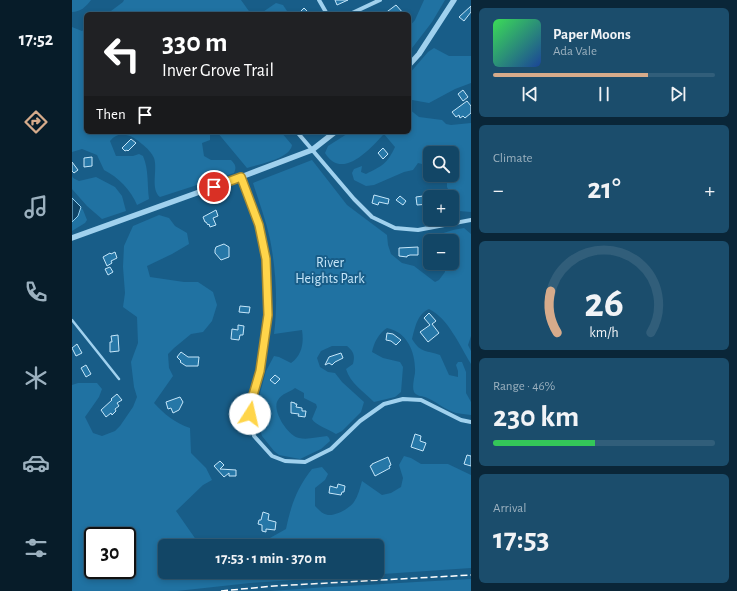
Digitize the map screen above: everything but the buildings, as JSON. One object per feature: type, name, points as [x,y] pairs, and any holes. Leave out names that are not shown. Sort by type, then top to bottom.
[{"type":"street","points":[[319,0],[326,12]]},
{"type":"street","points":[[354,12],[380,0]]},
{"type":"street","points":[[411,63],[419,54],[454,0]]},
{"type":"street","points":[[299,134],[354,199],[372,217],[395,228],[418,230],[471,220]]},
{"type":"street","points":[[72,238],[312,150],[332,134]]},
{"type":"street","points":[[241,177],[259,225],[266,259],[268,315],[260,371],[249,409],[254,436],[272,456],[285,461],[305,462],[330,449],[360,421],[384,404],[403,399],[421,400],[461,420],[471,422]]},
{"type":"lane","points":[[72,320],[119,379]]},
{"type":"green space","points":[[72,0],[91,0],[83,9],[72,12]]},
{"type":"green space","points":[[124,0],[241,0],[250,12],[110,12]]},
{"type":"green space","points":[[424,0],[445,0],[432,22],[411,49],[411,25],[415,20]]},
{"type":"green space","points":[[276,3],[283,5],[288,12],[263,12]]},
{"type":"green space","points":[[72,27],[82,31],[84,30],[84,134],[210,134],[210,140],[202,143],[204,156],[211,160],[231,160],[234,163],[235,169],[234,173],[160,197],[155,189],[155,163],[152,154],[146,147],[133,137],[117,135],[110,141],[116,156],[133,156],[139,154],[143,156],[145,161],[149,199],[137,205],[124,184],[104,170],[97,155],[82,149],[72,152]]},
{"type":"green space","points":[[434,48],[449,56],[471,56],[471,83],[455,89],[429,103],[412,100],[411,72],[428,52]]},
{"type":"green space","points":[[411,111],[419,117],[442,120],[446,124],[471,123],[471,212],[459,211],[459,190],[448,190],[447,187],[447,182],[459,182],[459,146],[423,146],[423,164],[418,163],[413,170],[404,172],[374,185],[366,186],[354,180],[352,173],[354,169],[362,166],[361,172],[366,174],[387,161],[395,147],[384,134],[411,134]]},
{"type":"green space","points":[[219,134],[283,134],[292,145],[286,154],[266,163],[247,168]]},
{"type":"green space","points":[[347,134],[384,134],[364,154],[356,160],[347,163],[339,164],[332,161],[325,153],[328,146]]},
{"type":"green space","name":"River Heights Park","points":[[312,160],[347,205],[387,235],[391,254],[402,263],[414,266],[435,282],[439,280],[445,270],[459,270],[459,234],[440,234],[464,228],[471,234],[471,336],[468,345],[471,351],[471,364],[448,326],[436,313],[429,309],[419,318],[412,339],[418,347],[424,351],[440,355],[449,375],[458,377],[456,365],[458,362],[462,362],[466,372],[466,393],[471,402],[471,415],[452,412],[414,392],[413,383],[415,366],[412,351],[405,339],[400,334],[387,328],[377,338],[372,352],[383,358],[400,362],[403,367],[401,392],[395,397],[374,402],[354,383],[348,374],[346,369],[353,364],[354,356],[347,346],[332,346],[321,351],[317,358],[320,367],[328,372],[335,373],[342,382],[364,402],[361,412],[342,431],[336,434],[319,425],[312,419],[317,407],[316,404],[304,398],[304,393],[295,388],[279,398],[276,404],[282,422],[290,433],[299,438],[309,439],[327,436],[330,441],[321,449],[300,459],[279,455],[274,451],[262,436],[255,412],[266,371],[274,356],[291,363],[300,352],[303,335],[302,330],[274,334],[276,286],[274,263],[268,232],[253,183]]},
{"type":"green space","points":[[72,176],[79,181],[96,177],[115,187],[122,196],[126,211],[102,219],[87,206],[72,189]]},
{"type":"green space","points":[[72,197],[83,210],[87,220],[85,223],[72,231]]},
{"type":"green space","points":[[159,215],[169,218],[175,226],[187,233],[189,244],[147,266],[150,277],[184,282],[198,282],[213,292],[217,305],[212,321],[203,332],[191,334],[168,354],[169,368],[173,376],[154,403],[170,418],[179,424],[190,428],[191,453],[206,468],[212,480],[203,485],[176,511],[196,539],[158,539],[158,579],[309,579],[250,583],[177,591],[72,591],[72,385],[78,383],[97,383],[102,389],[99,397],[85,417],[93,433],[102,436],[115,431],[120,426],[133,407],[137,397],[134,387],[131,362],[138,343],[137,317],[123,307],[125,293],[123,267],[124,246],[133,226]]},
{"type":"green space","points":[[404,456],[421,464],[448,464],[471,475],[471,568],[384,574],[384,539],[268,539],[286,529],[295,497],[302,483],[312,469],[322,467],[328,474],[325,480],[315,488],[315,506],[324,514],[331,515],[342,511],[354,502],[362,481],[382,495],[391,493],[401,487],[403,478],[399,465]]},
{"type":"green space","points":[[471,579],[471,591],[270,591],[345,586]]},
{"type":"shaded area","points":[[72,198],[81,207],[78,216],[72,222]]},
{"type":"railway","points":[[221,591],[274,586],[471,575]]},
{"type":"route","points":[[214,187],[241,177],[259,225],[266,259],[268,315],[260,371],[249,409],[250,414]]}]
